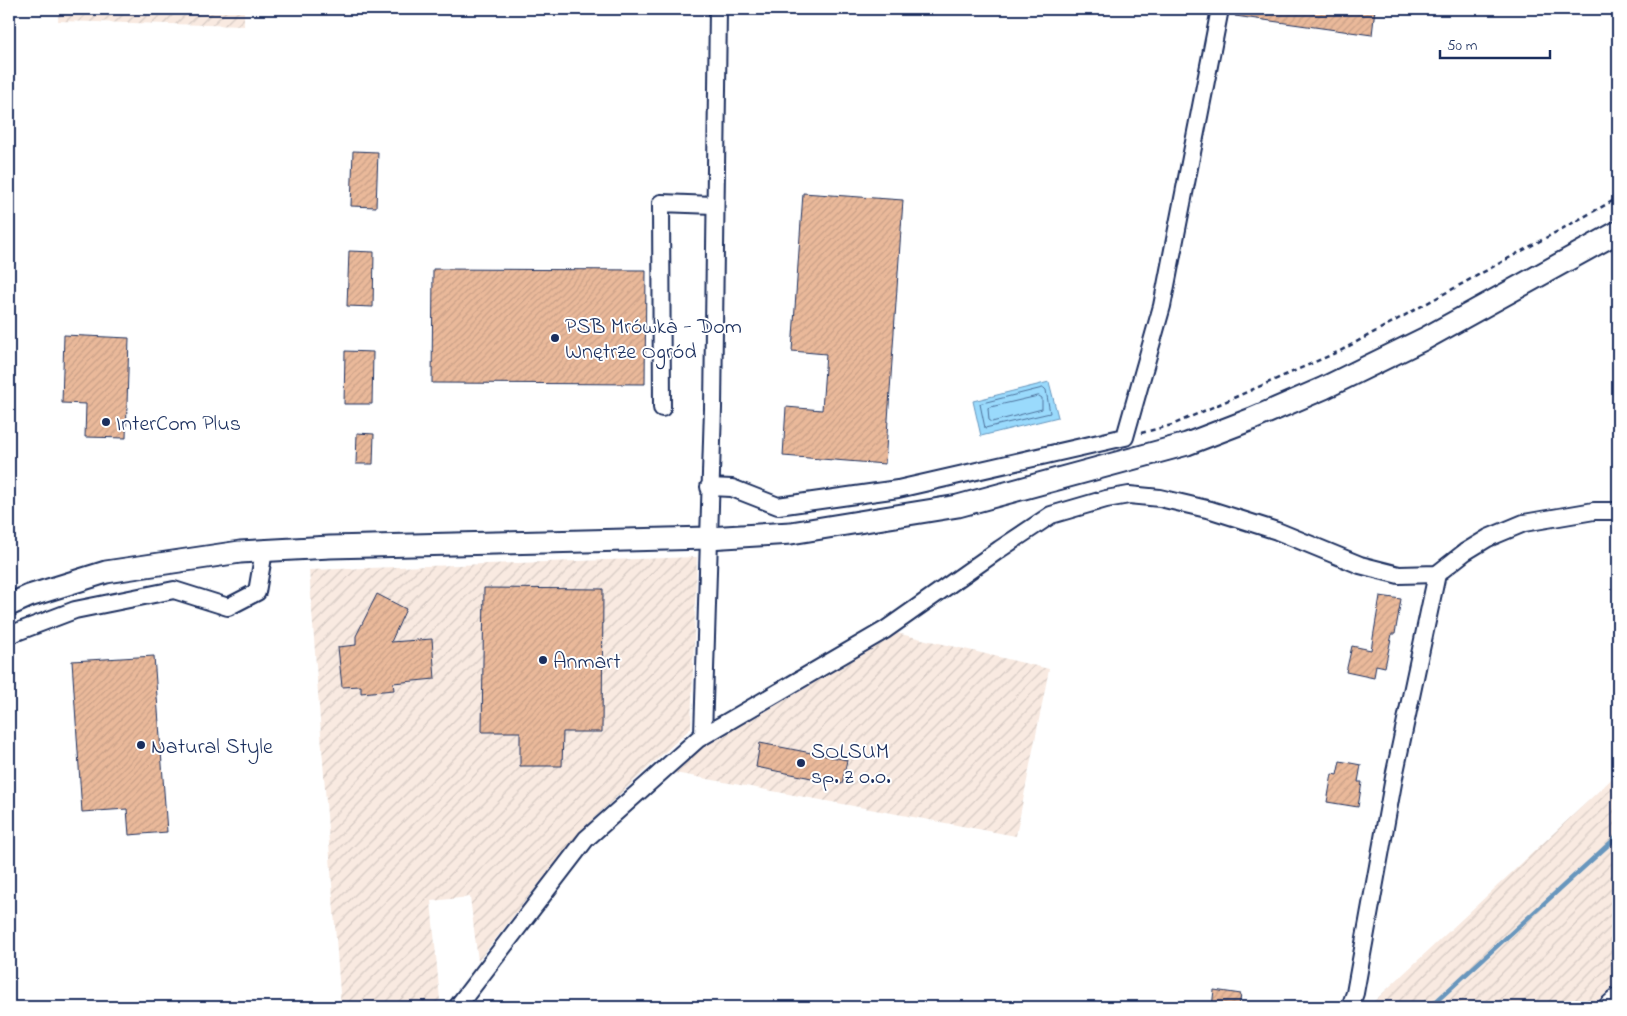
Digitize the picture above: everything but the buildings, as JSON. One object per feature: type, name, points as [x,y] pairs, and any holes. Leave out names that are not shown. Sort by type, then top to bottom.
[{"type":"main road","points":[[9,605],[29,596],[106,572],[240,552],[708,538],[791,533],[958,506],[1187,444],[1252,419],[1324,388],[1418,342],[1618,232]]},
{"type":"street","points":[[703,735],[709,487],[713,408],[714,205],[718,9]]},
{"type":"street","points":[[709,487],[732,488],[778,506],[898,489],[1125,437],[1162,306],[1220,9]]},
{"type":"street","points":[[662,408],[661,203],[714,205]]},
{"type":"street","points":[[457,1007],[586,839],[703,735],[885,630],[1052,515],[1106,499],[1129,495],[1160,498],[1211,510],[1277,531],[1360,565],[1399,575],[1437,574],[1465,552],[1488,538],[1524,523],[1594,511],[1618,511]]},
{"type":"street","points":[[9,635],[75,610],[174,590],[228,607],[257,592],[264,551]]},
{"type":"street","points":[[1350,1007],[1355,993],[1416,666],[1437,574]]},
{"type":"street","points":[[1606,1007],[1618,996]]},
{"type":"path","points":[[1125,437],[1172,425],[1340,351],[1618,198]]},
{"type":"shaded area","points":[[59,9],[244,9],[244,26],[58,21]]},
{"type":"shaded area","points":[[697,557],[691,728],[581,830],[478,961],[470,897],[431,901],[440,1000],[434,1007],[341,1007],[309,570]]},
{"type":"shaded area","points":[[892,632],[1049,669],[1016,836],[664,771],[722,733]]},
{"type":"shaded area","points":[[1618,773],[1618,982],[1591,1007],[1368,1007]]},
{"type":"water","points":[[1049,382],[1058,417],[981,436],[973,401]]},
{"type":"waterway","points":[[1430,1007],[1618,836]]},
{"type":"place","name":"PSB Mrówka - Dom Wnętrze Ogród","points":[[555,338]]},
{"type":"place","name":"InterCom Plus","points":[[106,422]]},
{"type":"place","name":"Anmart","points":[[543,660]]},
{"type":"place","name":"Natural Style","points":[[141,745]]},
{"type":"place","name":"SOLSUM sp. z o.o.","points":[[801,763]]}]
